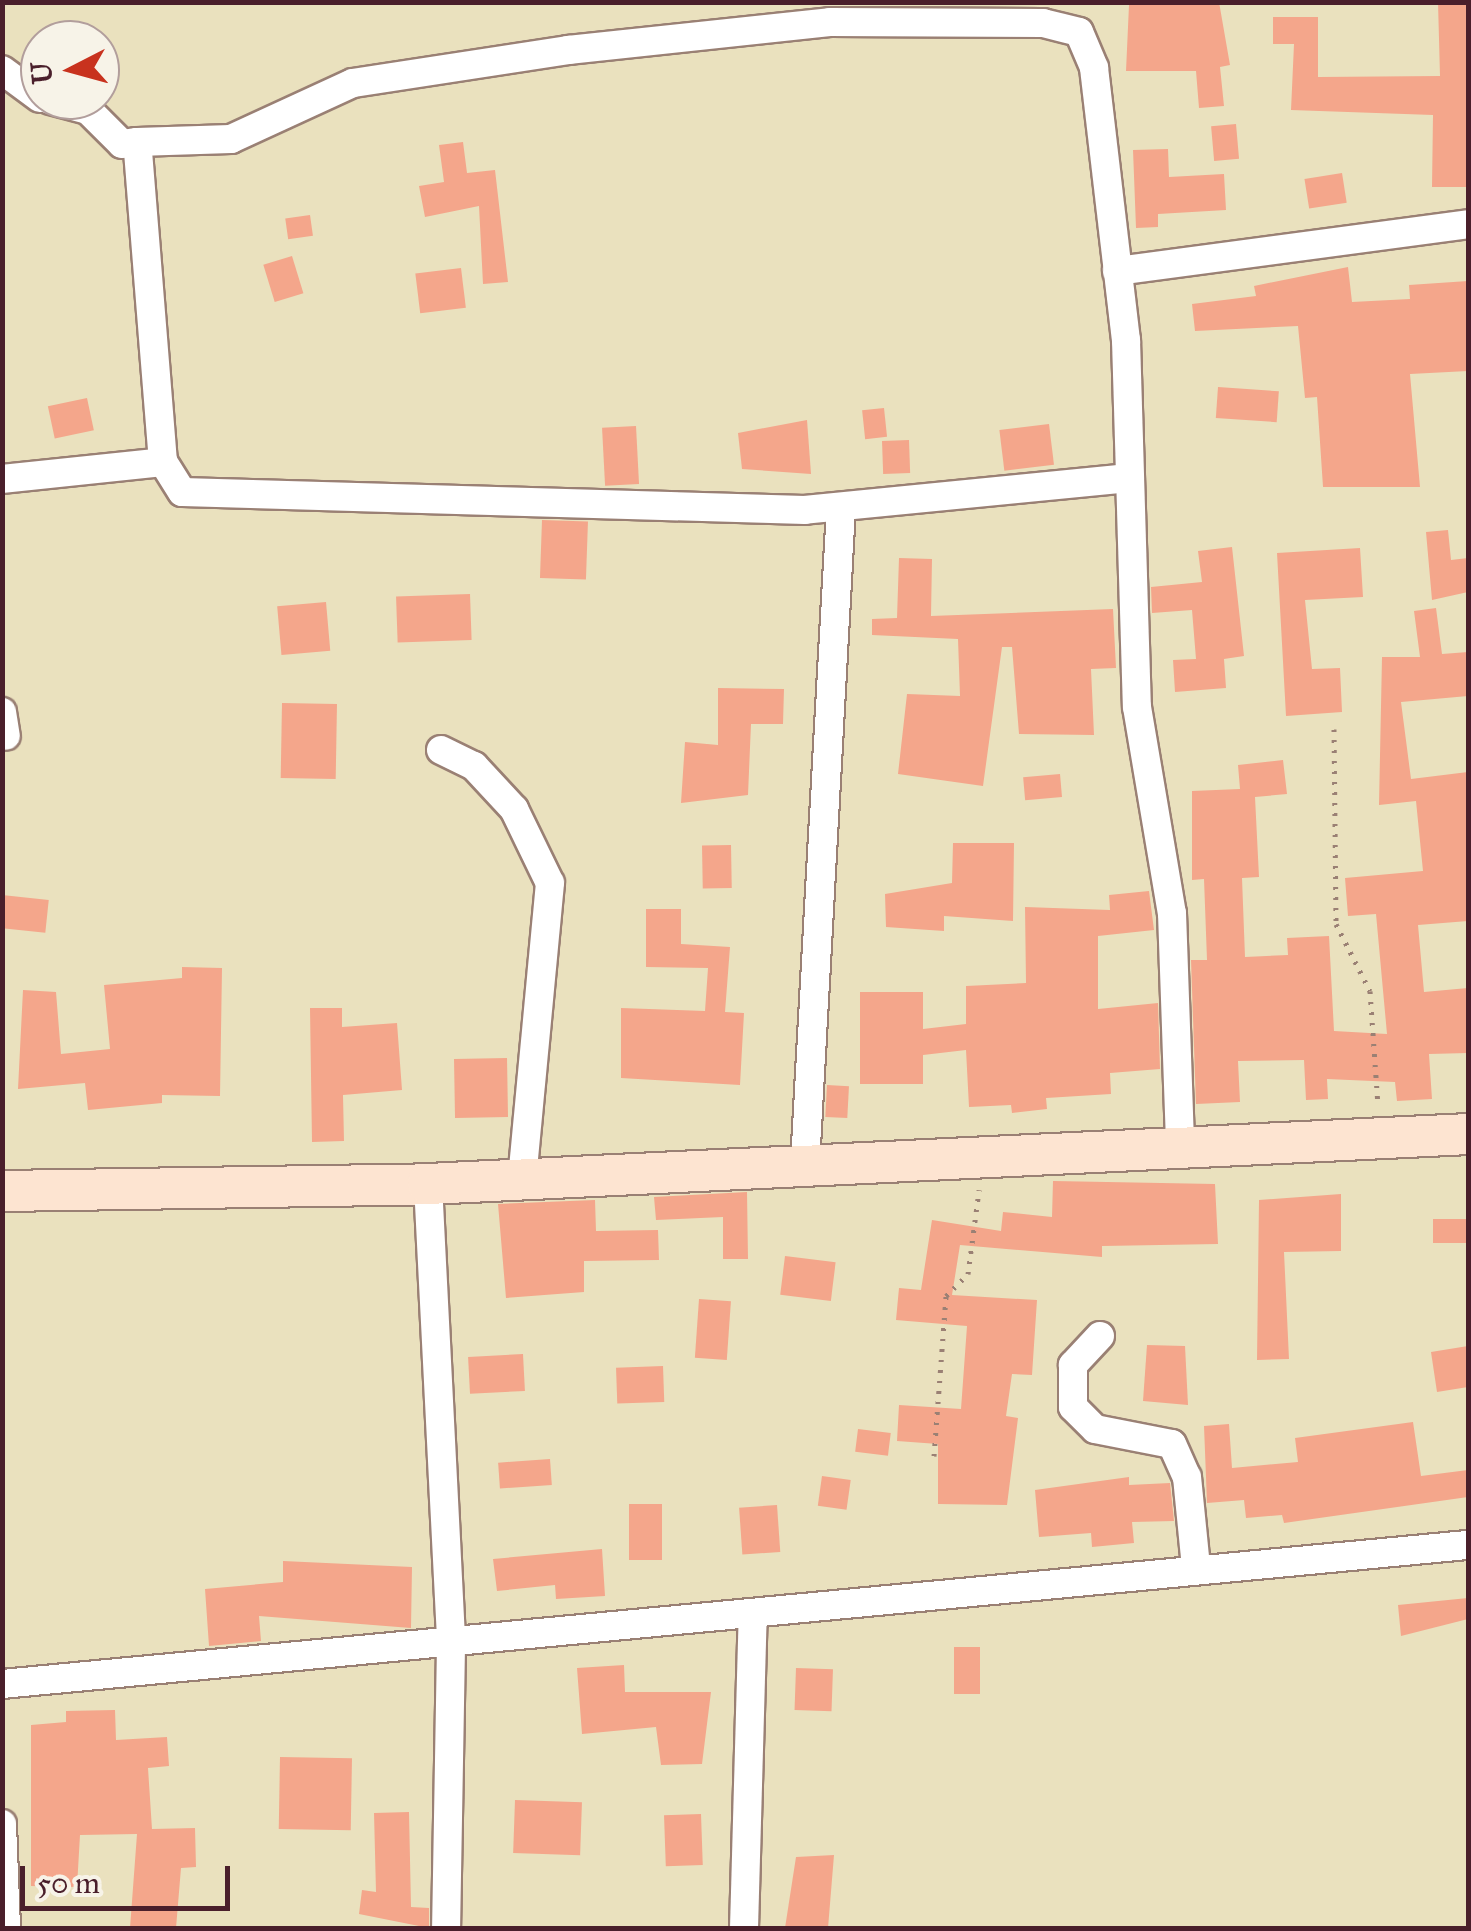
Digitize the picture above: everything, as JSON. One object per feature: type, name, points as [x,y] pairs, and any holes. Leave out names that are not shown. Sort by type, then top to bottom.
[{"type":"main road","points":[[2,1192],[428,1184],[1468,1134]]},
{"type":"street","points":[[98,120],[122,144],[231,140],[321,91],[400,74],[829,12],[1043,23],[1079,32],[1094,68],[1117,271],[1137,707],[1172,912],[1180,1145]]},
{"type":"street","points":[[138,142],[163,462],[182,492],[239,498],[842,508],[1129,478]]},
{"type":"street","points":[[1117,271],[1468,224]]},
{"type":"street","points":[[2,480],[163,462]]},
{"type":"street","points":[[805,1164],[842,508]]},
{"type":"street","points":[[441,750],[474,766],[514,809],[550,883],[522,1178]]},
{"type":"street","points":[[428,1184],[450,1646],[446,1928]]},
{"type":"street","points":[[1100,1336],[1073,1364],[1073,1407],[1095,1429],[1172,1444],[1187,1477],[1196,1567]]},
{"type":"street","points":[[2,1684],[450,1646],[1196,1567],[1468,1544]]},
{"type":"street","points":[[744,1928],[753,1614]]},
{"type":"street","points":[[2,1824],[6,1928]]},
{"type":"path","points":[[1334,729],[1336,924],[1373,1006],[1378,1138]]},
{"type":"path","points":[[934,1456],[940,1328],[950,1283],[968,1274],[984,1158]]},
{"type":"building","points":[[1219,2],[1230,65],[1220,67],[1224,106],[1199,108],[1196,71],[1126,71],[1129,5]]},
{"type":"building","points":[[1438,2],[1468,2],[1466,187],[1432,187],[1433,115],[1291,110],[1294,44],[1273,44],[1273,17],[1318,17],[1318,77],[1440,76]]},
{"type":"building","points":[[1236,124],[1239,159],[1214,161],[1211,126]]},
{"type":"building","points":[[463,142],[467,173],[495,170],[508,282],[483,284],[479,206],[425,217],[419,186],[444,182],[439,145]]},
{"type":"building","points":[[1168,149],[1169,177],[1224,174],[1226,210],[1158,214],[1158,227],[1136,228],[1133,150]]},
{"type":"building","points":[[1342,173],[1347,203],[1309,209],[1304,179]]},
{"type":"building","points":[[310,215],[313,236],[288,239],[285,218]]},
{"type":"building","points":[[292,256],[303,293],[275,302],[263,265]]},
{"type":"building","points":[[1348,267],[1352,302],[1410,299],[1409,285],[1468,281],[1468,371],[1410,374],[1420,487],[1323,487],[1317,397],[1305,398],[1298,326],[1195,331],[1192,304],[1256,296],[1254,286]]},
{"type":"building","points":[[461,268],[466,308],[420,313],[415,274]]},
{"type":"building","points":[[1218,387],[1279,391],[1277,422],[1216,418]]},
{"type":"building","points":[[87,398],[94,430],[55,439],[48,406]]},
{"type":"building","points":[[884,408],[887,437],[865,439],[862,410]]},
{"type":"building","points":[[807,420],[811,474],[742,469],[738,433]]},
{"type":"building","points":[[1049,424],[1054,465],[1004,471],[999,430]]},
{"type":"building","points":[[636,426],[639,484],[605,486],[602,428]]},
{"type":"building","points":[[909,440],[910,473],[883,474],[882,441]]},
{"type":"building","points":[[542,520],[588,522],[586,580],[540,578]]},
{"type":"building","points":[[1448,530],[1451,560],[1468,558],[1468,592],[1432,600],[1426,532]]},
{"type":"building","points":[[1232,547],[1244,656],[1224,659],[1226,688],[1175,692],[1173,660],[1196,659],[1192,610],[1152,613],[1151,587],[1202,582],[1198,551]]},
{"type":"building","points":[[1360,548],[1363,597],[1305,600],[1312,669],[1340,668],[1342,712],[1286,716],[1277,553]]},
{"type":"building","points":[[899,558],[932,559],[931,616],[1113,609],[1116,668],[1091,669],[1094,735],[1019,734],[1012,647],[1002,647],[983,786],[898,774],[907,694],[960,696],[958,639],[872,635],[872,619],[897,618]]},
{"type":"building","points":[[470,594],[472,640],[398,643],[396,597]]},
{"type":"building","points":[[326,602],[330,651],[281,655],[277,606]]},
{"type":"building","points":[[1436,608],[1442,654],[1468,652],[1468,696],[1401,702],[1411,779],[1468,772],[1468,921],[1418,925],[1424,992],[1468,988],[1468,1053],[1429,1054],[1432,1099],[1397,1101],[1395,1082],[1327,1079],[1328,1099],[1306,1100],[1304,1060],[1238,1061],[1240,1102],[1196,1104],[1191,960],[1207,960],[1204,879],[1192,880],[1192,791],[1240,789],[1238,765],[1283,760],[1287,794],[1255,797],[1259,877],[1242,878],[1245,957],[1288,955],[1287,938],[1329,936],[1334,1031],[1387,1034],[1376,914],[1348,916],[1345,878],[1423,871],[1416,801],[1379,805],[1382,657],[1420,657],[1414,611]]},
{"type":"building","points":[[718,688],[784,689],[783,724],[751,724],[748,795],[681,803],[685,742],[718,745]]},
{"type":"building","points":[[282,703],[337,704],[336,779],[281,778]]},
{"type":"building","points":[[1060,774],[1062,797],[1025,800],[1023,777]]},
{"type":"building","points":[[953,843],[1014,843],[1013,921],[944,916],[944,931],[886,927],[885,894],[952,883]]},
{"type":"building","points":[[731,845],[732,888],[703,888],[702,846]]},
{"type":"building","points":[[1149,891],[1154,930],[1098,936],[1098,1009],[1158,1003],[1160,1069],[1110,1073],[1111,1094],[1046,1098],[1047,1109],[1012,1113],[1011,1105],[969,1107],[966,1050],[923,1055],[923,1084],[860,1084],[860,992],[923,992],[923,1029],[966,1024],[966,986],[1026,983],[1025,907],[1110,910],[1109,895]]},
{"type":"building","points":[[2,895],[49,900],[45,933],[2,928]]},
{"type":"building","points":[[646,909],[681,909],[681,944],[730,947],[725,1012],[744,1013],[740,1085],[621,1078],[621,1008],[705,1011],[708,968],[646,967]]},
{"type":"building","points":[[182,967],[222,968],[220,1096],[162,1095],[162,1103],[88,1110],[85,1083],[18,1089],[23,990],[56,992],[61,1054],[110,1049],[104,985],[182,978]]},
{"type":"building","points":[[310,1008],[342,1008],[342,1027],[397,1023],[402,1090],[343,1095],[344,1141],[312,1142]]},
{"type":"building","points":[[507,1058],[508,1117],[455,1118],[454,1059]]},
{"type":"building","points":[[827,1085],[849,1086],[847,1118],[825,1117]]},
{"type":"building","points":[[1053,1181],[1215,1184],[1218,1244],[1102,1246],[1102,1257],[960,1245],[952,1295],[1037,1300],[1032,1375],[1012,1374],[1006,1416],[1018,1418],[1007,1505],[938,1504],[938,1444],[897,1441],[899,1405],[961,1409],[967,1326],[896,1320],[899,1288],[921,1290],[932,1220],[1001,1231],[1003,1212],[1052,1217]]},
{"type":"building","points":[[747,1192],[748,1259],[723,1259],[723,1217],[656,1220],[654,1197]]},
{"type":"building","points":[[1341,1194],[1341,1251],[1284,1252],[1289,1359],[1257,1360],[1259,1200]]},
{"type":"building","points":[[595,1200],[596,1231],[658,1230],[659,1260],[584,1261],[584,1292],[506,1298],[498,1204]]},
{"type":"building","points":[[1433,1219],[1468,1219],[1468,1243],[1433,1243]]},
{"type":"building","points":[[785,1256],[836,1262],[831,1301],[780,1295]]},
{"type":"building","points":[[699,1299],[731,1301],[727,1360],[695,1358]]},
{"type":"building","points":[[1147,1345],[1185,1346],[1188,1405],[1143,1401]]},
{"type":"building","points":[[1468,1346],[1468,1387],[1437,1392],[1431,1352]]},
{"type":"building","points":[[523,1354],[525,1391],[470,1394],[468,1357]]},
{"type":"building","points":[[663,1366],[664,1402],[617,1404],[616,1368]]},
{"type":"building","points":[[1413,1422],[1421,1476],[1468,1470],[1468,1497],[1284,1523],[1282,1515],[1246,1518],[1244,1500],[1207,1503],[1204,1426],[1229,1424],[1232,1468],[1298,1462],[1295,1438]]},
{"type":"building","points":[[858,1429],[891,1433],[888,1456],[855,1452]]},
{"type":"building","points":[[550,1459],[552,1485],[500,1489],[498,1463]]},
{"type":"building","points":[[822,1476],[851,1480],[847,1510],[818,1506]]},
{"type":"building","points":[[1129,1477],[1129,1485],[1170,1483],[1174,1521],[1132,1522],[1134,1543],[1092,1547],[1091,1533],[1039,1537],[1035,1490]]},
{"type":"building","points":[[629,1504],[662,1504],[662,1560],[629,1560]]},
{"type":"building","points":[[777,1505],[780,1552],[742,1555],[739,1508]]},
{"type":"building","points":[[602,1549],[605,1596],[556,1599],[555,1585],[497,1591],[493,1559]]},
{"type":"building","points":[[283,1561],[412,1567],[411,1628],[259,1616],[261,1641],[209,1646],[205,1589],[283,1582]]},
{"type":"building","points":[[1468,1598],[1468,1619],[1401,1636],[1398,1605]]},
{"type":"building","points":[[954,1647],[980,1647],[980,1694],[954,1694]]},
{"type":"building","points":[[624,1665],[625,1692],[711,1692],[702,1764],[661,1765],[656,1727],[582,1734],[577,1668]]},
{"type":"building","points":[[796,1668],[833,1669],[832,1711],[795,1710]]},
{"type":"building","points":[[115,1710],[116,1740],[167,1737],[169,1766],[148,1768],[152,1829],[195,1828],[196,1867],[181,1868],[176,1928],[130,1928],[137,1834],[80,1835],[77,1887],[31,1886],[31,1725],[66,1722],[66,1711]]},
{"type":"building","points":[[280,1757],[352,1758],[351,1830],[279,1829]]},
{"type":"building","points":[[515,1800],[582,1802],[580,1855],[513,1853]]},
{"type":"building","points":[[409,1812],[411,1907],[429,1908],[429,1928],[359,1914],[362,1890],[376,1892],[374,1813]]},
{"type":"building","points":[[701,1814],[703,1865],[666,1866],[664,1815]]},
{"type":"building","points":[[834,1855],[828,1928],[785,1928],[796,1857]]}]
